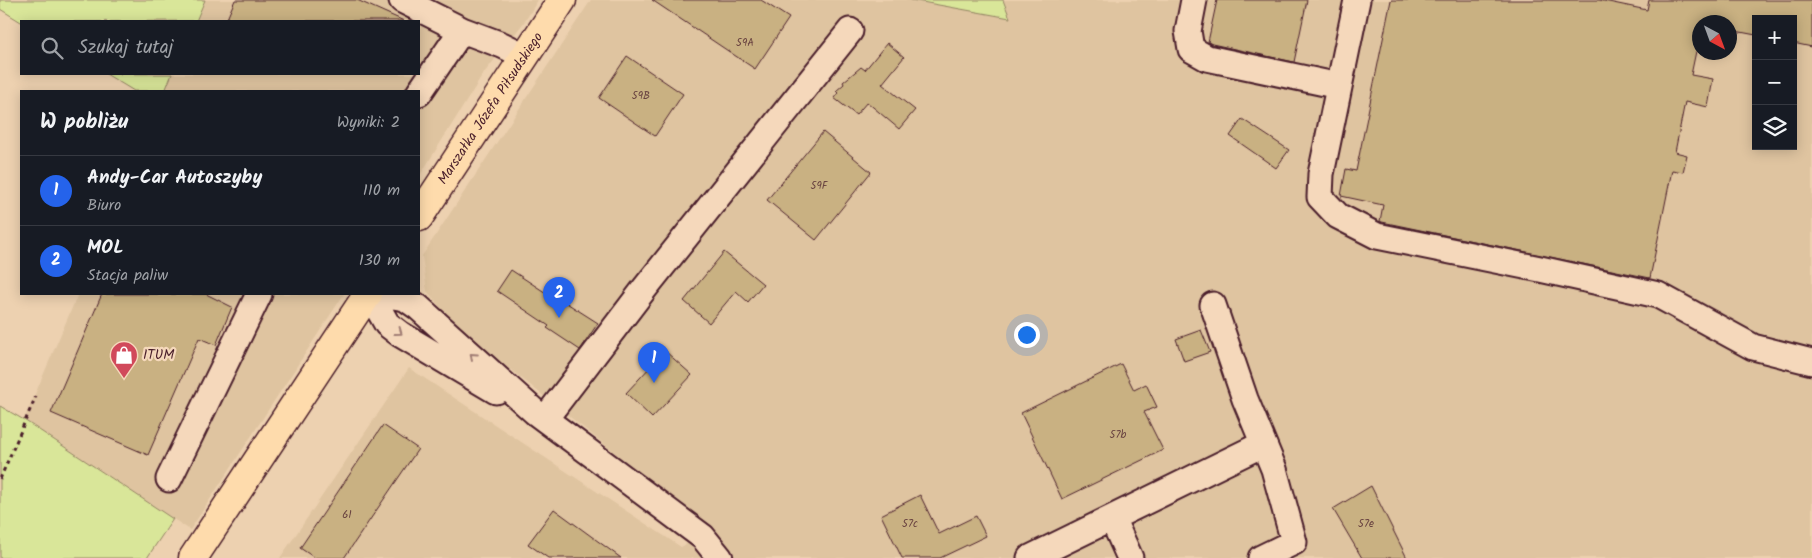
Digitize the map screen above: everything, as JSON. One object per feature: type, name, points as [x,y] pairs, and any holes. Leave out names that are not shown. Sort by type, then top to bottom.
[{"type":"main road","name":"Marszałka Józefa Piłsudskiego","points":[[420,215],[562,0]]},
{"type":"main road","points":[[193,558],[368,295]]},
{"type":"street","points":[[402,0],[462,30],[525,56]]},
{"type":"street","points":[[1194,0],[1188,31],[1191,50],[1206,58],[1339,86]]},
{"type":"street","points":[[1357,0],[1320,182],[1320,197],[1338,216],[1376,236],[1540,269],[1658,296],[1753,347],[1812,362]]},
{"type":"street","points":[[420,92],[462,30]]},
{"type":"street","points":[[540,416],[850,32]]},
{"type":"street","points":[[169,479],[259,295]]},
{"type":"street","points":[[370,295],[387,324],[400,334],[540,416]]},
{"type":"street","points":[[387,295],[405,298],[418,307],[540,416],[703,537],[720,558]]},
{"type":"street","points":[[1213,306],[1245,399],[1274,469],[1294,542],[1262,558]]},
{"type":"street","points":[[1030,558],[1263,444]]},
{"type":"street","points":[[1112,518],[1130,558]]},
{"type":"path","points":[[0,479],[36,396]]},
{"type":"shaded area","points":[[205,0],[538,0],[525,21],[484,73],[420,175],[420,90],[165,90],[172,75],[420,75],[420,20],[196,20]]},
{"type":"shaded area","points":[[591,0],[911,0],[1010,18],[1003,0],[1812,0],[1812,558],[280,558],[409,368],[681,547],[712,530],[457,327],[427,291],[422,256]]},
{"type":"shaded area","points":[[78,295],[343,295],[190,530],[24,420]]},
{"type":"green space","points":[[0,0],[205,0],[196,20],[20,21],[0,9]]},
{"type":"green space","points":[[911,0],[1003,0],[1010,18]]},
{"type":"green space","points":[[108,75],[172,75],[165,90],[132,90]]},
{"type":"green space","points":[[0,406],[173,519],[147,558],[0,558]]},
{"type":"building","points":[[235,0],[357,0],[402,20],[226,20]]},
{"type":"building","points":[[652,0],[761,0],[789,18],[755,69]]},
{"type":"building","points":[[1217,0],[1307,0],[1294,62],[1208,42]]},
{"type":"building","points":[[1391,0],[1599,0],[1647,10],[1649,0],[1812,0],[1812,47],[1797,44],[1797,15],[1752,15],[1752,34],[1737,31],[1737,15],[1692,15],[1692,60],[1694,60],[1691,75],[1713,79],[1708,107],[1685,102],[1675,152],[1687,155],[1683,172],[1672,170],[1650,278],[1382,222],[1380,221],[1383,205],[1341,196],[1346,169],[1356,171]]},
{"type":"building","points":[[887,43],[904,57],[882,84],[915,110],[899,129],[867,102],[856,115],[834,98],[838,93],[836,91],[844,84],[843,82],[861,67],[865,70]]},
{"type":"building","points":[[627,56],[683,94],[655,136],[599,98]]},
{"type":"building","points":[[1242,119],[1289,150],[1276,168],[1230,136]]},
{"type":"building","points":[[823,132],[871,172],[816,240],[767,200]]},
{"type":"building","points":[[724,252],[763,284],[748,302],[736,291],[709,323],[684,301]]},
{"type":"building","points":[[511,270],[563,304],[565,302],[598,323],[580,350],[547,328],[549,326],[497,291]]},
{"type":"building","name":"ITUM","points":[[102,295],[208,295],[232,307],[216,345],[199,338],[148,455],[51,413]]},
{"type":"building","points":[[1201,330],[1210,352],[1184,361],[1176,339]]},
{"type":"building","points":[[665,351],[692,375],[652,418],[626,393]]},
{"type":"building","points":[[1121,364],[1134,390],[1146,384],[1157,407],[1144,412],[1163,450],[1062,499],[1021,413]]},
{"type":"building","points":[[383,425],[418,449],[344,558],[315,558],[300,548]]},
{"type":"building","points":[[1371,486],[1407,558],[1362,558],[1333,509]]},
{"type":"building","points":[[920,495],[939,534],[976,516],[986,536],[940,558],[902,558],[881,515]]},
{"type":"building","points":[[554,509],[621,558],[548,558],[528,544]]},
{"type":"place","name":"MOL","points":[[559,318]]},
{"type":"place","name":"ITUM","points":[[124,379]]},
{"type":"place","name":"Andy-Car Autoszyby","points":[[654,383]]}]
